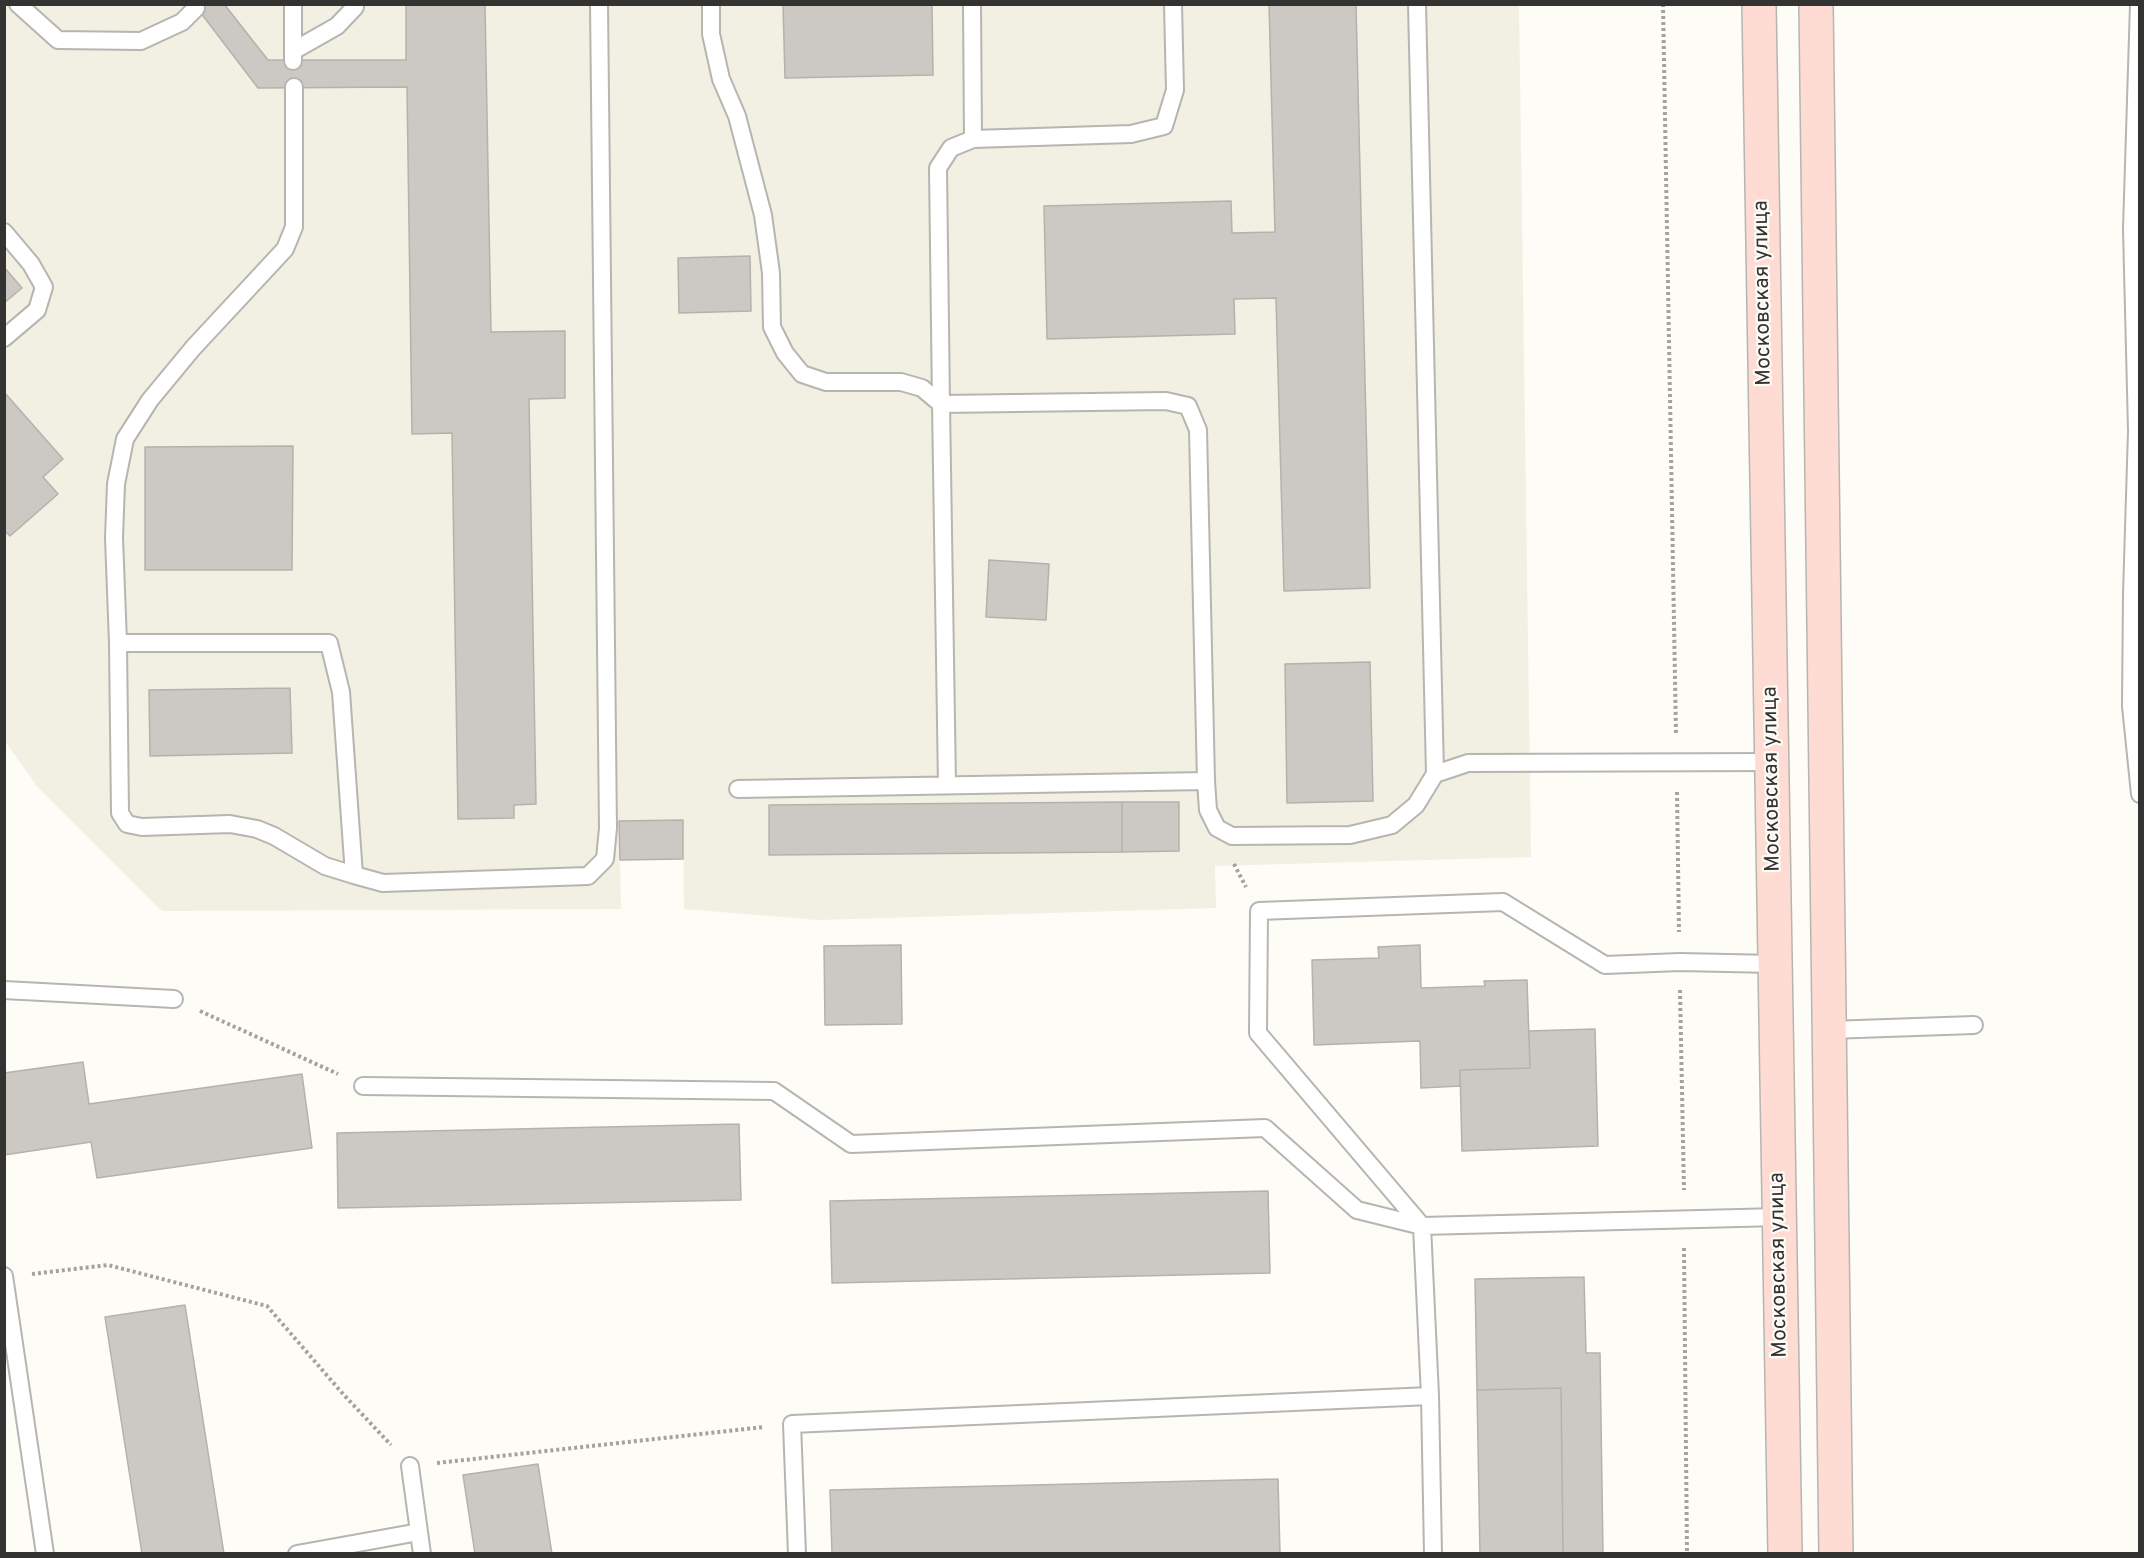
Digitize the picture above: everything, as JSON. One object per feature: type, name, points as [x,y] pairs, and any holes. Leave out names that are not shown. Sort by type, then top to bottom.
[{"type":"main road","name":"Московская улица","points":[[1759,4],[1785,1554]]},
{"type":"main road","points":[[1816,4],[1836,1554]]},
{"type":"lane","points":[[18,4],[58,40],[141,40],[182,22],[196,8]]},
{"type":"lane","points":[[293,4],[293,56],[337,26],[355,8],[355,4]]},
{"type":"lane","points":[[294,87],[294,226],[285,249],[193,348],[150,400],[125,440],[116,484],[114,538],[120,813],[127,824],[141,827],[230,824],[257,829],[274,836],[325,866],[383,883],[588,876],[605,860],[608,828],[599,4]]},
{"type":"lane","points":[[711,4],[711,34],[721,79],[737,116],[763,214],[771,273],[772,327],[784,353],[802,374],[826,382],[901,382],[922,388],[941,404],[1166,401],[1188,406],[1198,430],[1208,810],[1217,828],[1232,836],[1350,835],[1392,825],[1416,805],[1435,774],[1417,4]]},
{"type":"lane","points":[[972,4],[973,139]]},
{"type":"lane","points":[[947,785],[938,168],[951,148],[973,139],[1131,134],[1164,126],[1175,90],[1173,4]]},
{"type":"lane","points":[[2139,4],[2136,230],[2138,432],[2136,595],[2131,706],[2139,794]]},
{"type":"lane","points":[[4,232],[31,264],[44,287],[37,310],[4,338]]},
{"type":"lane","points":[[118,642],[328,643],[340,692],[354,875]]},
{"type":"lane","points":[[1435,774],[1468,763],[1773,762]]},
{"type":"lane","points":[[738,789],[1206,781]]},
{"type":"lane","points":[[1433,1554],[1430,1396],[1422,1226],[1258,1033],[1259,911],[1503,902],[1605,965],[1680,962],[1775,964]]},
{"type":"lane","points":[[4,990],[174,999]]},
{"type":"lane","points":[[1829,1030],[1974,1025]]},
{"type":"lane","points":[[363,1086],[774,1091],[851,1144],[1265,1128],[1357,1209],[1422,1226],[1779,1217]]},
{"type":"lane","points":[[5,1276],[45,1554]]},
{"type":"lane","points":[[797,1554],[792,1424],[1430,1396]]},
{"type":"lane","points":[[410,1466],[422,1554]]},
{"type":"lane","points":[[297,1554],[419,1532]]},
{"type":"path","points":[[1663,4],[1677,762],[1687,1554]]},
{"type":"path","points":[[1217,828],[1259,911]]},
{"type":"path","points":[[174,999],[363,1086]]},
{"type":"path","points":[[5,1276],[108,1265],[267,1306],[343,1394],[410,1466],[792,1424]]},
{"type":"shaded area","points":[[5,5],[1519,5],[1531,857],[1215,866],[1216,908],[818,920],[684,909],[683,820],[619,821],[621,909],[162,911],[36,785],[5,741]]},
{"type":"building","points":[[194,4],[224,4],[268,60],[406,60],[406,4],[485,4],[491,332],[565,331],[565,398],[529,399],[536,804],[514,805],[514,818],[458,819],[452,433],[412,434],[407,87],[258,88]]},
{"type":"building","points":[[783,4],[932,4],[933,75],[785,78]]},
{"type":"building","points":[[1269,4],[1356,4],[1370,588],[1284,591],[1276,298],[1234,299],[1235,334],[1047,339],[1044,206],[1231,201],[1232,233],[1275,232]]},
{"type":"building","points":[[750,256],[751,311],[679,313],[678,258]]},
{"type":"building","points":[[4,267],[22,288],[4,303]]},
{"type":"building","points":[[4,392],[63,459],[43,477],[58,494],[10,536],[4,530]]},
{"type":"building","points":[[293,446],[292,570],[145,570],[145,447]]},
{"type":"building","points":[[989,560],[1049,564],[1046,620],[986,617]]},
{"type":"building","points":[[1370,662],[1373,801],[1287,803],[1285,664]]},
{"type":"building","points":[[290,688],[292,753],[150,756],[149,690]]},
{"type":"building","points":[[1122,802],[1122,852],[769,855],[769,805]]},
{"type":"building","points":[[1122,802],[1179,802],[1179,851],[1122,852]]},
{"type":"building","points":[[683,820],[683,859],[620,860],[619,821]]},
{"type":"building","points":[[901,945],[902,1024],[825,1025],[824,946]]},
{"type":"building","points":[[1420,945],[1421,988],[1485,986],[1484,981],[1527,980],[1530,1068],[1460,1070],[1460,1086],[1421,1088],[1420,1041],[1314,1045],[1312,960],[1379,958],[1378,947]]},
{"type":"building","points":[[1595,1029],[1598,1146],[1462,1151],[1460,1070],[1530,1068],[1529,1031]]},
{"type":"building","points":[[83,1062],[89,1104],[302,1074],[312,1148],[97,1178],[91,1142],[4,1155],[4,1073]]},
{"type":"building","points":[[739,1124],[741,1200],[338,1208],[337,1133]]},
{"type":"building","points":[[1268,1191],[1270,1273],[832,1283],[830,1201]]},
{"type":"building","points":[[1584,1277],[1586,1353],[1600,1353],[1603,1554],[1563,1554],[1561,1388],[1477,1390],[1475,1279]]},
{"type":"building","points":[[185,1305],[224,1554],[142,1554],[105,1317]]},
{"type":"building","points":[[1561,1388],[1563,1554],[1480,1554],[1477,1390]]},
{"type":"building","points":[[538,1464],[552,1554],[475,1554],[463,1475]]},
{"type":"building","points":[[1278,1479],[1280,1554],[832,1554],[830,1490]]}]
